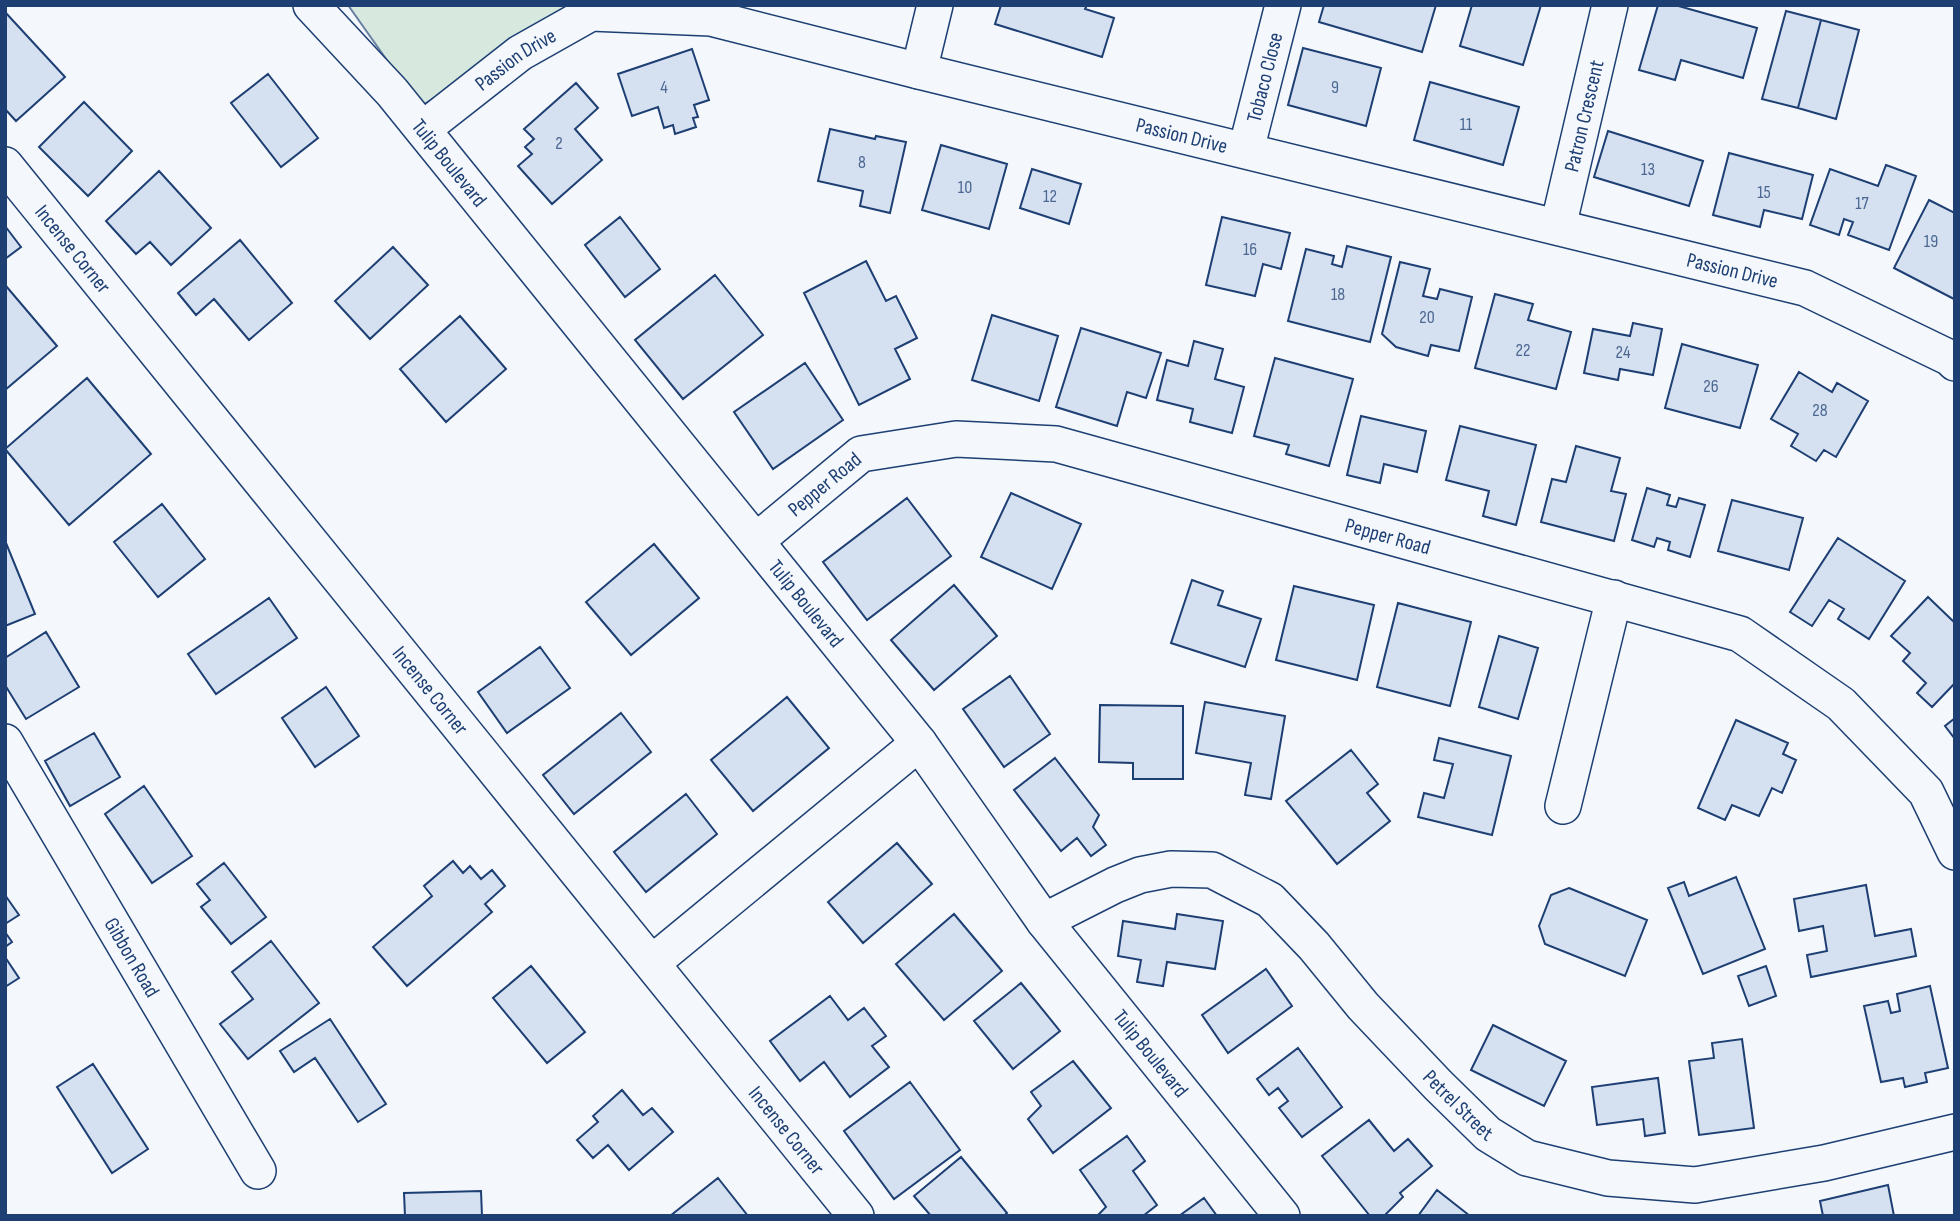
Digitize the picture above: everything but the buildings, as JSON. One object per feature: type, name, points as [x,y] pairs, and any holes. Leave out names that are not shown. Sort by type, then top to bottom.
[{"type":"street","name":"Tulip Boulevard","points":[[311,5],[423,129],[919,743],[1044,921],[1282,1216]]},
{"type":"street","points":[[919,71],[935,5]]},
{"type":"street","name":"Tobaco Close","points":[[1246,150],[1283,5]]},
{"type":"street","name":"Patron Crescent","points":[[1558,227],[1610,5]]},
{"type":"street","name":"Passion Drive","points":[[423,129],[520,53],[591,13],[621,10],[711,18],[1805,288],[1950,358],[1955,363]]},
{"type":"street","name":"Incense Corner","points":[[5,166],[856,1216]]},
{"type":"street","name":"Pepper Road","points":[[756,541],[861,454],[956,439],[1056,444],[1740,634],[1841,704],[1926,792],[1955,852]]},
{"type":"street","points":[[1563,806],[1614,598]]},
{"type":"street","name":"Gibbon Road","points":[[5,742],[258,1171]]},
{"type":"street","points":[[652,963],[919,743]]},
{"type":"street","name":"Petrel Street","points":[[1044,921],[1140,875],[1171,869],[1212,870],[1269,900],[1314,946],[1363,1006],[1488,1134],[1527,1158],[1608,1178],[1695,1185],[1824,1163],[1955,1132]]},
{"type":"shaded area","points":[[348,5],[577,5],[420,107]]}]
